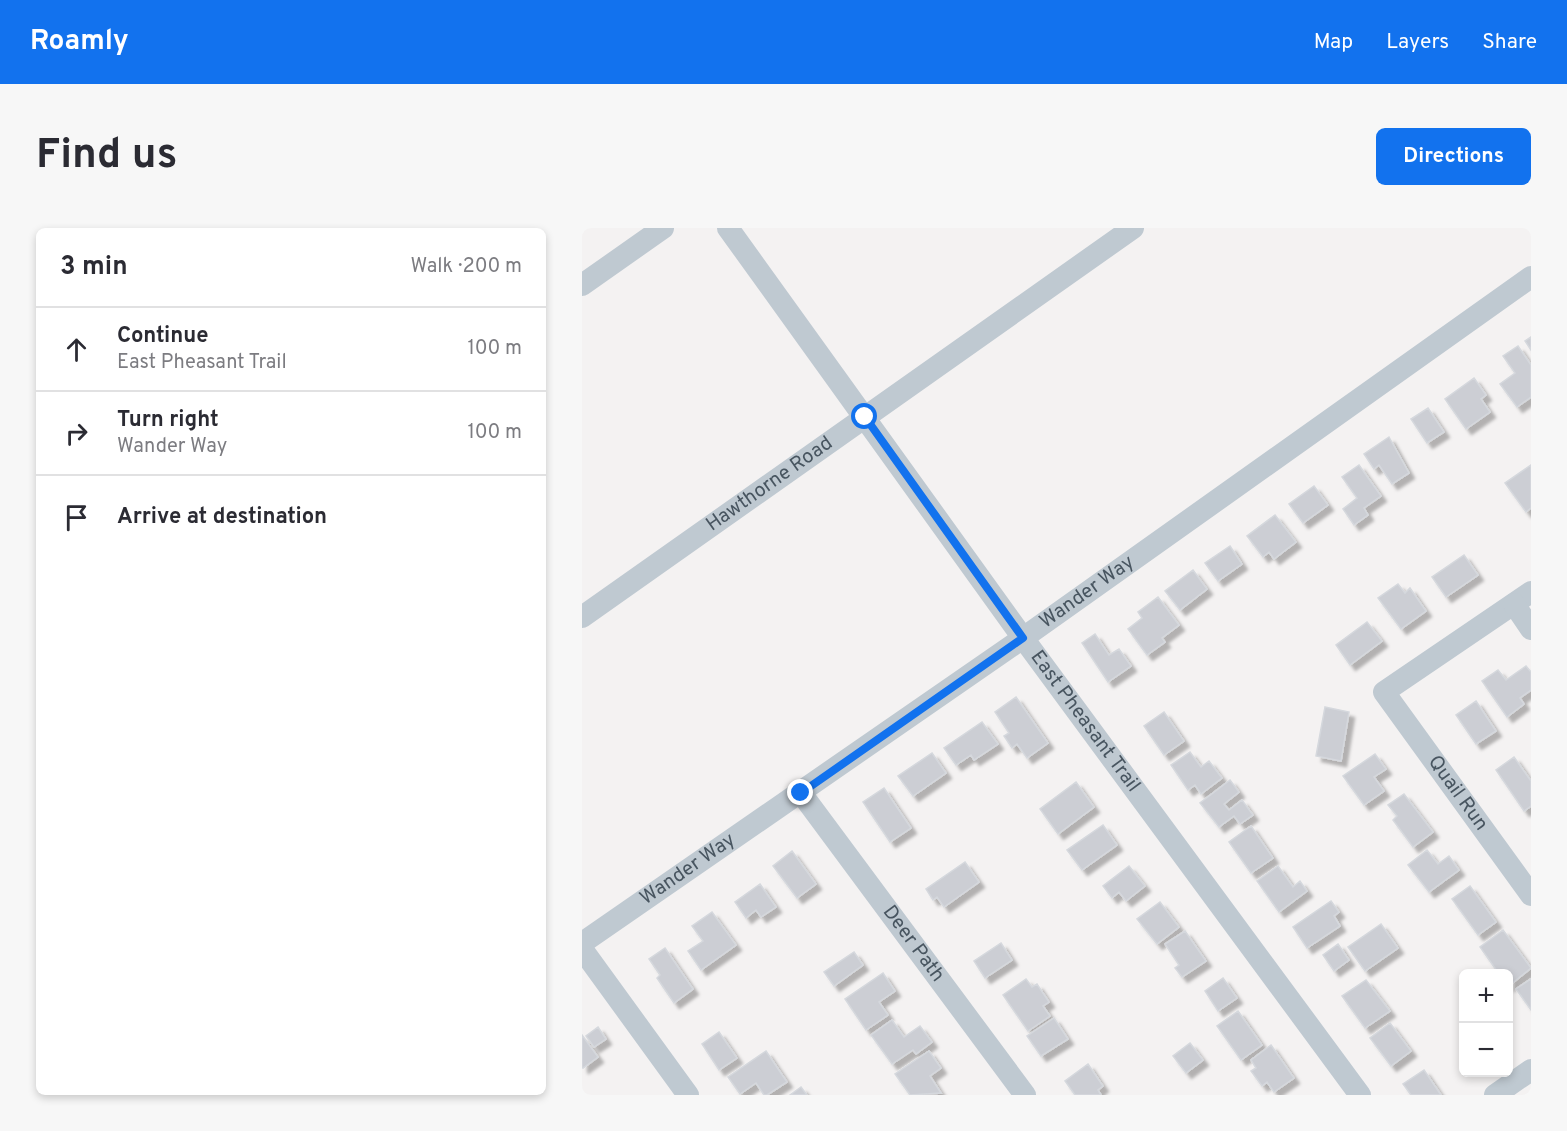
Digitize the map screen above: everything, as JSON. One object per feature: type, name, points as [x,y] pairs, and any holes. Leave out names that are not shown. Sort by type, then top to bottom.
[{"type":"street","points":[[582,285],[663,228]]},
{"type":"street","name":"East Pheasant Trail","points":[[728,228],[1023,638],[1360,1095]]},
{"type":"street","name":"Hawthorne Road","points":[[582,617],[1133,228]]},
{"type":"street","name":"Wander Way","points":[[582,943],[1023,638],[1531,277]]},
{"type":"street","points":[[1522,598],[1531,629]]},
{"type":"street","name":"Quail Run","points":[[1522,598],[1384,692],[1531,895]]},
{"type":"street","name":"Deer Path","points":[[801,793],[1025,1095]]},
{"type":"street","points":[[582,949],[688,1095]]},
{"type":"street","points":[[1495,1095],[1531,1070]]},
{"type":"building","points":[[1531,337],[1531,350],[1525,341]]},
{"type":"building","points":[[1518,346],[1531,365],[1531,397],[1517,407],[1500,384],[1515,373],[1503,356]]},
{"type":"building","points":[[1474,378],[1486,395],[1481,399],[1490,412],[1466,429],[1445,399]]},
{"type":"building","points":[[1428,408],[1444,432],[1427,443],[1411,419]]},
{"type":"building","points":[[1389,437],[1409,473],[1392,484],[1379,465],[1374,469],[1364,454]]},
{"type":"building","points":[[1359,465],[1381,496],[1364,508],[1368,515],[1354,525],[1343,509],[1357,498],[1342,477]]},
{"type":"building","points":[[1531,465],[1531,508],[1526,512],[1505,483]]},
{"type":"building","points":[[1314,486],[1328,505],[1303,523],[1289,504]]},
{"type":"building","points":[[1275,515],[1296,542],[1274,559],[1269,552],[1263,557],[1247,536]]},
{"type":"building","points":[[1230,546],[1242,564],[1218,581],[1205,563]]},
{"type":"building","points":[[1464,555],[1478,575],[1446,597],[1432,577]]},
{"type":"building","points":[[1193,570],[1207,589],[1180,610],[1165,591]]},
{"type":"building","points":[[1398,584],[1405,593],[1410,588],[1426,611],[1401,629],[1378,598]]},
{"type":"building","points":[[1158,597],[1179,625],[1162,638],[1165,642],[1147,655],[1128,629],[1142,618],[1138,612]]},
{"type":"building","points":[[1367,622],[1382,641],[1350,665],[1336,645]]},
{"type":"building","points":[[1095,634],[1109,655],[1119,649],[1131,666],[1108,682],[1082,643]]},
{"type":"building","points":[[1526,666],[1531,672],[1531,690],[1520,698],[1524,704],[1507,717],[1482,681],[1498,670],[1506,680]]},
{"type":"building","points":[[1016,697],[1048,743],[1027,758],[1017,744],[1012,748],[1004,736],[1009,733],[995,712]]},
{"type":"building","points":[[1476,701],[1496,731],[1476,744],[1456,715]]},
{"type":"building","points":[[1325,707],[1349,712],[1341,761],[1316,756]]},
{"type":"building","points":[[1164,712],[1184,741],[1164,755],[1144,726]]},
{"type":"building","points":[[982,722],[998,744],[974,760],[971,755],[956,765],[944,748]]},
{"type":"building","points":[[1190,752],[1201,767],[1209,761],[1222,778],[1201,794],[1195,785],[1188,790],[1171,765]]},
{"type":"building","points":[[932,753],[946,773],[913,796],[898,776]]},
{"type":"building","points":[[1375,754],[1386,769],[1374,777],[1384,791],[1364,805],[1343,776]]},
{"type":"building","points":[[1514,757],[1531,781],[1531,806],[1524,811],[1496,770]]},
{"type":"building","points":[[1230,780],[1239,792],[1224,804],[1229,810],[1242,800],[1253,815],[1240,824],[1234,816],[1219,827],[1200,803]]},
{"type":"building","points":[[1076,782],[1094,807],[1058,834],[1040,809]]},
{"type":"building","points":[[884,788],[911,828],[890,842],[863,802]]},
{"type":"building","points":[[1404,794],[1433,832],[1413,847],[1393,820],[1397,816],[1388,805]]},
{"type":"building","points":[[1103,825],[1117,845],[1082,870],[1067,850]]},
{"type":"building","points":[[1251,826],[1273,858],[1251,873],[1229,842]]},
{"type":"building","points":[[1427,850],[1438,864],[1449,856],[1459,870],[1429,892],[1408,865]]},
{"type":"building","points":[[792,851],[816,884],[797,898],[773,866]]},
{"type":"building","points":[[965,862],[979,882],[944,907],[937,897],[933,900],[926,889]]},
{"type":"building","points":[[1129,866],[1145,886],[1126,901],[1119,892],[1112,898],[1103,886]]},
{"type":"building","points":[[1278,866],[1293,887],[1300,881],[1307,891],[1279,912],[1257,881]]},
{"type":"building","points":[[760,884],[776,907],[761,917],[756,910],[746,918],[735,902]]},
{"type":"building","points":[[1470,886],[1496,922],[1478,935],[1452,899]]},
{"type":"building","points":[[1331,901],[1339,912],[1334,916],[1340,926],[1307,948],[1293,927]]},
{"type":"building","points":[[1160,902],[1179,927],[1157,944],[1137,919]]},
{"type":"building","points":[[712,912],[736,945],[701,970],[688,951],[703,941],[692,926]]},
{"type":"building","points":[[1381,924],[1398,948],[1365,971],[1348,947]]},
{"type":"building","points":[[1503,930],[1531,968],[1513,983],[1513,969],[1495,969],[1480,947]]},
{"type":"building","points":[[1185,931],[1206,961],[1182,977],[1175,968],[1179,965],[1165,944]]},
{"type":"building","points":[[1001,943],[1012,960],[985,978],[974,961]]},
{"type":"building","points":[[1338,944],[1349,960],[1334,971],[1323,955]]},
{"type":"building","points":[[665,948],[693,989],[674,1003],[657,978],[660,975],[649,959]]},
{"type":"building","points":[[854,952],[863,965],[834,986],[824,972]]},
{"type":"building","points":[[883,973],[895,991],[879,1002],[888,1015],[866,1030],[845,999]]},
{"type":"building","points":[[1223,978],[1237,998],[1218,1011],[1205,991]]},
{"type":"building","points":[[1026,979],[1032,987],[1037,984],[1049,1002],[1043,1006],[1050,1016],[1028,1031],[1003,995]]},
{"type":"building","points":[[1531,979],[1531,1010],[1516,989]]},
{"type":"building","points":[[1366,980],[1390,1011],[1365,1028],[1342,996]]},
{"type":"building","points":[[1238,1011],[1262,1045],[1241,1060],[1217,1026]]},
{"type":"building","points":[[1054,1018],[1068,1039],[1041,1056],[1027,1036]]},
{"type":"building","points":[[892,1020],[904,1037],[920,1026],[932,1042],[916,1054],[913,1050],[892,1064],[871,1035]]},
{"type":"building","points":[[1390,1023],[1411,1051],[1391,1066],[1370,1038]]},
{"type":"building","points":[[598,1027],[606,1039],[594,1047],[586,1036]]},
{"type":"building","points":[[719,1032],[737,1058],[719,1070],[702,1044]]},
{"type":"building","points":[[582,1035],[598,1057],[583,1068],[582,1066]]},
{"type":"building","points":[[1190,1043],[1203,1060],[1186,1073],[1173,1056]]},
{"type":"building","points":[[1271,1045],[1294,1078],[1274,1092],[1267,1082],[1262,1086],[1251,1071],[1256,1068],[1251,1060]]},
{"type":"building","points":[[766,1051],[787,1082],[767,1095],[764,1095],[756,1083],[740,1094],[728,1077]]},
{"type":"building","points":[[929,1051],[941,1068],[930,1076],[941,1093],[910,1095],[895,1074]]},
{"type":"building","points":[[1088,1064],[1103,1086],[1098,1090],[1101,1095],[1075,1095],[1065,1081]]},
{"type":"building","points":[[1424,1070],[1441,1095],[1411,1095],[1403,1084]]},
{"type":"building","points":[[801,1087],[807,1095],[790,1095]]},
{"type":"route","points":[[801,793],[1023,638],[865,417]]}]
